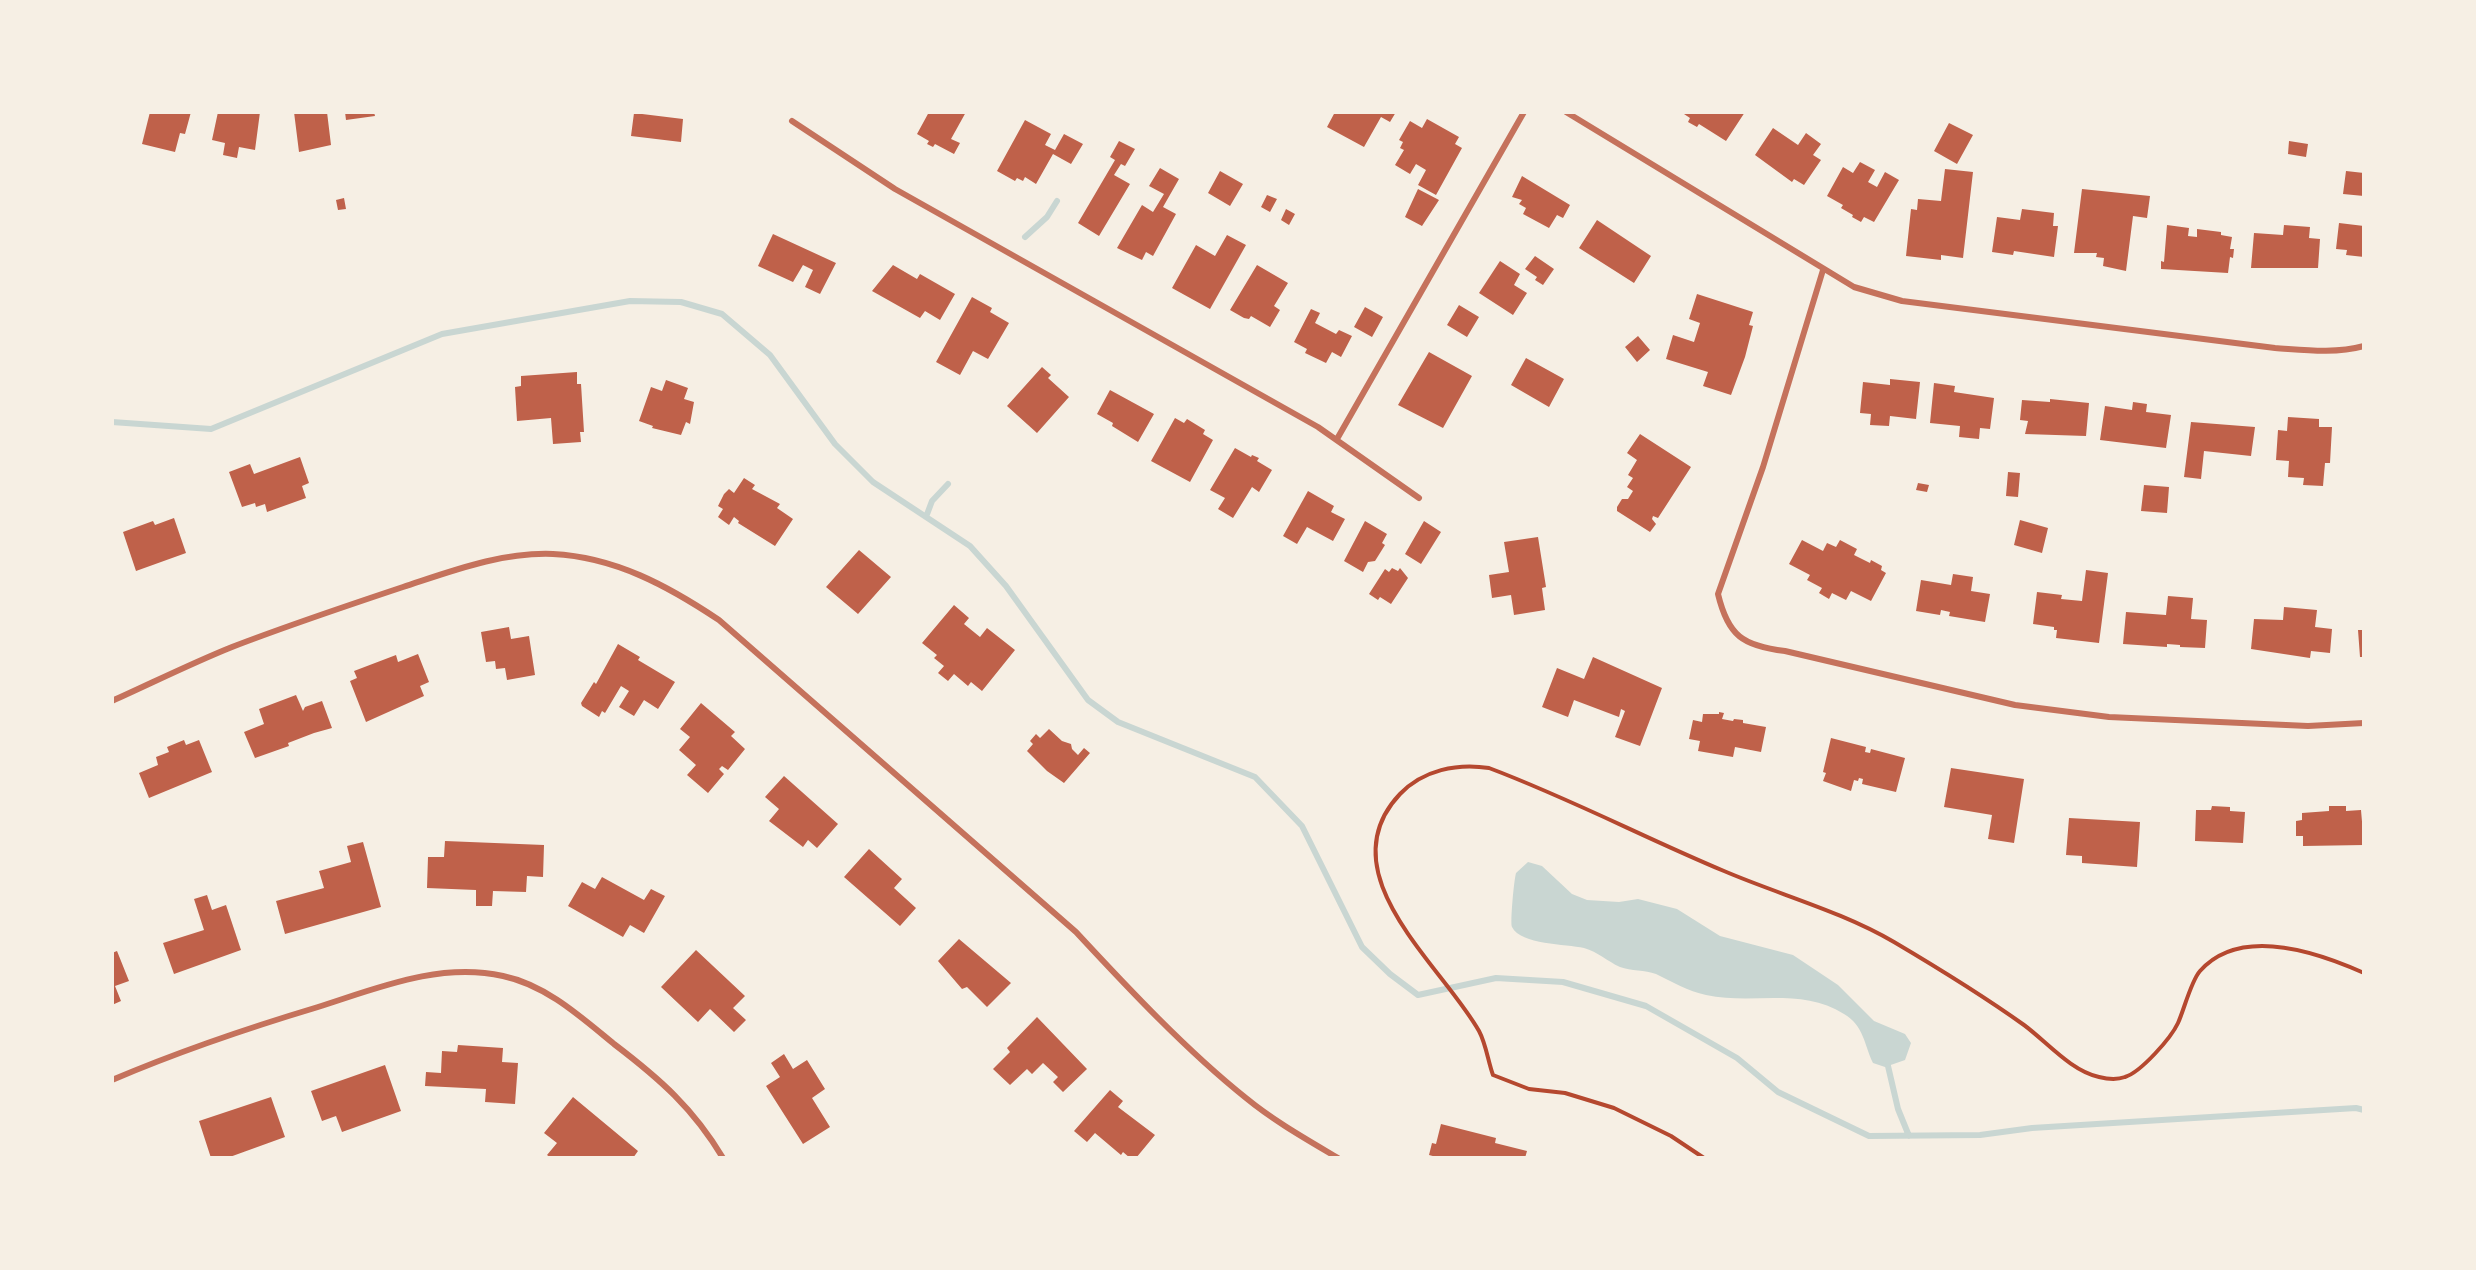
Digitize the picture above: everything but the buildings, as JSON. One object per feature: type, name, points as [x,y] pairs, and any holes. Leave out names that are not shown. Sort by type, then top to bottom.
[{"type":"street","points":[[1337,439],[1524,112]]},
{"type":"street","points":[[1566,112],[1854,287],[1902,301],[2275,348],[2320,351],[2350,350],[2364,346]]},
{"type":"street","points":[[792,122],[895,189],[1337,439],[1419,498]]},
{"type":"street","points":[[1823,270],[1763,467],[1718,594],[1723,615],[1737,635],[1746,643],[2015,705],[2109,717],[2308,726],[2364,723]]},
{"type":"street","points":[[112,701],[242,644],[352,604],[501,558],[553,554],[600,561],[631,571],[675,591],[719,620],[1076,932],[1109,968],[1245,1098],[1281,1124],[1338,1158]]},
{"type":"street","points":[[112,1080],[229,1034],[417,976],[455,971],[485,972],[506,976],[545,993],[651,1072],[689,1107],[723,1158]]},
{"type":"path","points":[[1704,1158],[1671,1136],[1614,1108],[1565,1093],[1529,1089],[1493,1075],[1480,1033],[1395,918],[1379,872],[1376,835],[1380,822],[1394,801],[1409,785],[1437,771],[1475,766],[1516,778],[1662,846],[1778,894],[1846,917],[1950,975],[2038,1035],[2084,1072],[2100,1077],[2113,1079],[2133,1073],[2165,1041],[2176,1027],[2198,972],[2222,954],[2243,947],[2305,952],[2336,960],[2364,973]]},
{"type":"shaded area","points":[[1528,862],[1542,866],[1572,894],[1587,900],[1619,902],[1638,899],[1677,909],[1720,936],[1793,955],[1838,985],[1874,1021],[1905,1034],[1911,1043],[1905,1060],[1885,1067],[1873,1063],[1856,1024],[1844,1014],[1828,1006],[1794,999],[1723,998],[1706,995],[1686,989],[1656,974],[1620,967],[1584,948],[1545,943],[1517,933],[1512,927],[1514,884],[1516,873]]},
{"type":"waterway","points":[[1025,237],[1047,217],[1057,201]]},
{"type":"waterway","points":[[112,422],[211,429],[442,334],[630,301],[681,302],[722,314],[770,355],[835,444],[873,482],[970,546],[1006,586],[1088,700],[1118,722],[1255,777],[1302,826],[1362,947],[1390,974],[1418,995],[1496,978],[1563,982],[1646,1006],[1737,1058],[1778,1092],[1869,1136],[1980,1135],[2032,1128],[2356,1108],[2364,1110]]},
{"type":"waterway","points":[[926,517],[932,501],[948,484]]},
{"type":"waterway","points":[[1888,1066],[1898,1109],[1909,1136]]}]
